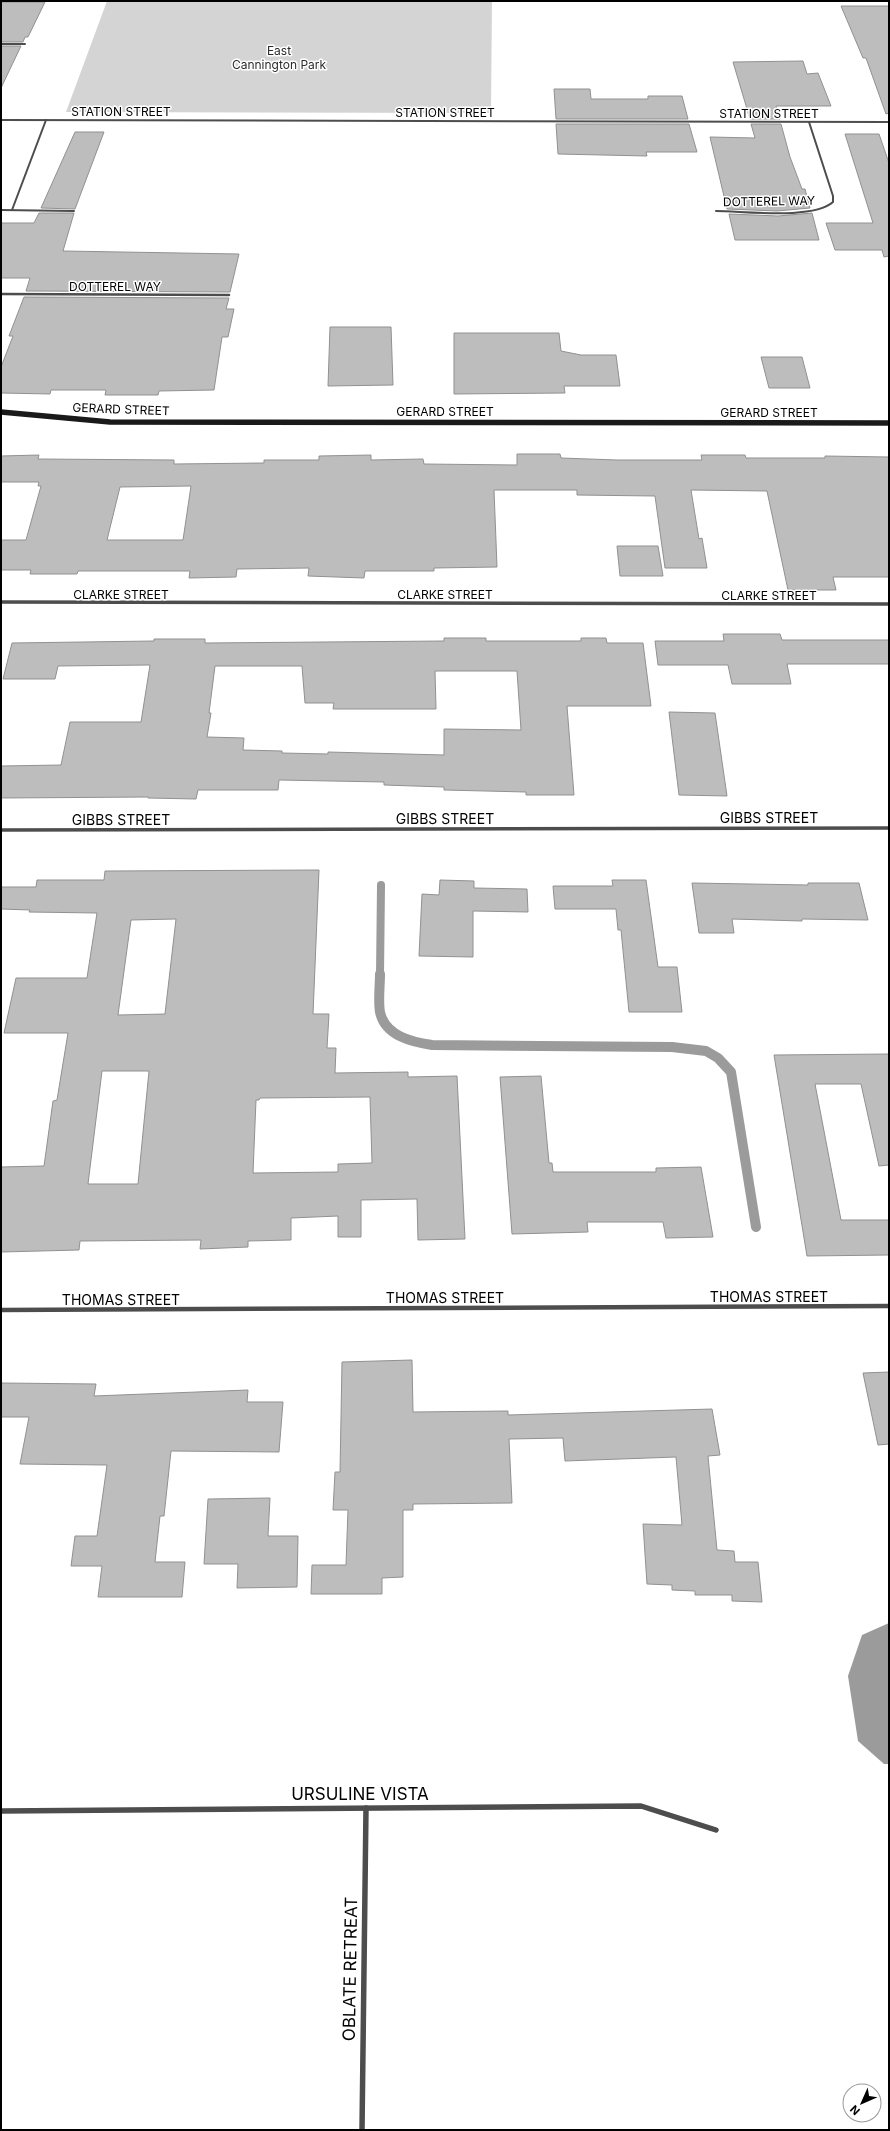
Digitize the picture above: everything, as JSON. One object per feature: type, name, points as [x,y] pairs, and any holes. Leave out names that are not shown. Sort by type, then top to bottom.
[{"type":"street","points":[[1,44],[25,44]]},
{"type":"street","name":"STATION STREET","points":[[1,120],[889,122]]},
{"type":"street","points":[[12,210],[46,120]]},
{"type":"street","name":"DOTTEREL WAY","points":[[716,211],[818,211],[828,207],[833,202],[833,196],[809,122]]},
{"type":"street","points":[[1,210],[74,211]]},
{"type":"street","name":"DOTTEREL WAY","points":[[1,294],[228,295]]},
{"type":"street","name":"GERARD STREET","points":[[1,412],[110,422],[889,423]]},
{"type":"street","name":"CLARKE STREET","points":[[1,602],[889,604]]},
{"type":"street","name":"GIBBS STREET","points":[[1,830],[889,828]]},
{"type":"street","name":"THOMAS STREET","points":[[1,1310],[889,1306]]},
{"type":"street","name":"URSULINE VISTA","points":[[1,1811],[641,1806],[716,1830]]},
{"type":"street","name":"OBLATE RETREAT","points":[[362,2130],[366,1808]]},
{"type":"green space","name":"East Cannington Park","points":[[107,1],[492,1],[491,113],[66,112]]},
{"type":"shaded area","points":[[889,1623],[889,1764],[884,1764],[858,1741],[848,1676],[862,1635]]},
{"type":"building","points":[[1,2],[45,2],[28,37],[25,37],[23,42],[1,42]]},
{"type":"building","points":[[841,6],[889,6],[889,113],[886,114],[866,58],[863,58]]},
{"type":"building","points":[[1,46],[21,46],[1,88]]},
{"type":"building","points":[[803,61],[807,74],[818,73],[831,106],[776,106],[780,119],[750,119],[733,62]]},
{"type":"building","points":[[554,89],[590,89],[591,99],[648,99],[648,96],[682,96],[688,119],[556,119]]},
{"type":"building","points":[[556,124],[689,124],[697,152],[646,152],[647,156],[558,154]]},
{"type":"building","points":[[751,124],[781,124],[790,157],[802,189],[805,189],[810,208],[777,211],[727,209],[710,137],[755,138]]},
{"type":"building","points":[[75,132],[104,132],[75,209],[41,208]]},
{"type":"building","points":[[845,134],[879,134],[889,163],[889,256],[884,257],[882,250],[835,250],[826,223],[873,223]]},
{"type":"building","points":[[39,213],[74,213],[63,251],[239,254],[230,292],[26,291],[30,278],[1,278],[1,223],[34,223]]},
{"type":"building","points":[[812,213],[819,240],[735,240],[729,214],[778,216]]},
{"type":"building","points":[[24,297],[229,298],[226,309],[234,309],[228,337],[222,337],[214,390],[159,391],[158,395],[105,395],[106,390],[51,390],[50,394],[1,393],[1,367],[13,336],[9,336]]},
{"type":"building","points":[[330,327],[391,327],[393,385],[328,386]]},
{"type":"building","points":[[454,333],[559,333],[561,351],[581,355],[616,355],[620,386],[564,386],[565,393],[454,394]]},
{"type":"building","points":[[761,357],[802,357],[810,388],[769,388]]},
{"type":"building","points":[[517,454],[560,454],[561,458],[617,460],[702,460],[701,455],[745,455],[746,458],[825,458],[825,456],[889,457],[889,577],[833,577],[836,590],[788,590],[767,491],[691,490],[699,539],[702,538],[707,568],[665,568],[655,496],[577,495],[577,490],[494,490],[497,567],[434,568],[434,571],[365,571],[364,578],[308,576],[309,568],[237,569],[236,577],[189,578],[190,571],[78,571],[77,574],[30,574],[31,570],[1,570],[1,540],[26,540],[41,486],[38,486],[39,482],[1,482],[1,456],[39,455],[38,459],[174,460],[174,464],[264,463],[264,460],[319,460],[319,456],[371,455],[371,460],[423,459],[424,464],[517,465]],"holes":[[[191,486],[183,540],[107,540],[120,487]]]},
{"type":"building","points":[[617,546],[658,546],[663,576],[620,576]]},
{"type":"building","points":[[723,634],[780,634],[782,640],[889,640],[889,664],[787,664],[791,684],[732,684],[728,665],[658,665],[655,641],[724,641]]},
{"type":"building","points":[[444,638],[486,638],[486,641],[581,641],[581,638],[606,638],[607,643],[643,643],[651,706],[567,706],[574,795],[526,795],[526,792],[444,790],[444,787],[384,785],[384,782],[279,780],[278,790],[198,790],[196,799],[148,797],[1,798],[1,766],[61,765],[70,722],[141,722],[150,665],[58,666],[55,679],[3,679],[12,643],[154,641],[154,639],[205,639],[205,643],[444,641]],"holes":[[[215,666],[302,666],[305,703],[334,703],[333,709],[436,709],[435,671],[517,671],[521,730],[444,729],[444,755],[328,752],[328,754],[282,753],[282,751],[243,750],[244,738],[207,737],[211,713],[209,713]]]},
{"type":"building","points":[[669,712],[715,713],[727,796],[679,795]]},
{"type":"building","points":[[319,870],[313,1014],[329,1014],[327,1048],[336,1048],[335,1073],[408,1072],[408,1077],[457,1076],[465,1239],[418,1240],[417,1199],[361,1200],[361,1237],[338,1237],[338,1216],[291,1218],[291,1240],[248,1241],[248,1247],[200,1249],[201,1240],[80,1241],[79,1250],[1,1252],[1,1167],[44,1166],[53,1101],[57,1100],[68,1033],[4,1033],[16,978],[87,978],[97,913],[29,912],[30,910],[1,909],[1,887],[36,887],[37,880],[104,880],[105,871]],"holes":[[[176,919],[165,1014],[118,1015],[131,920]],[[102,1071],[149,1071],[138,1184],[88,1184]],[[370,1097],[372,1163],[338,1164],[338,1172],[253,1173],[256,1100],[259,1100],[260,1098]]]},
{"type":"building","points":[[440,880],[474,881],[474,888],[527,889],[528,912],[473,911],[473,957],[419,956],[422,894],[439,895]]},
{"type":"building","points":[[612,880],[646,880],[658,967],[677,967],[682,1012],[629,1012],[621,930],[618,930],[616,909],[555,909],[553,886],[613,886]]},
{"type":"building","points":[[692,883],[808,885],[808,883],[859,883],[868,920],[802,919],[802,921],[732,919],[734,933],[699,933]]},
{"type":"building","points":[[889,1054],[889,1165],[879,1166],[861,1084],[815,1084],[841,1220],[889,1220],[889,1255],[807,1256],[774,1055]]},
{"type":"building","points":[[541,1076],[549,1163],[552,1163],[553,1172],[656,1172],[656,1168],[701,1167],[713,1237],[666,1238],[663,1222],[587,1222],[588,1232],[512,1234],[500,1077]]},
{"type":"building","points":[[412,1360],[413,1412],[508,1411],[508,1415],[712,1409],[720,1455],[708,1456],[717,1550],[734,1551],[735,1562],[758,1562],[762,1602],[732,1601],[732,1595],[695,1595],[695,1591],[672,1590],[672,1585],[647,1584],[643,1524],[682,1525],[676,1457],[565,1461],[563,1438],[509,1439],[512,1503],[413,1504],[413,1510],[403,1510],[403,1577],[382,1578],[382,1594],[311,1594],[312,1565],[346,1565],[348,1510],[333,1510],[335,1472],[340,1472],[342,1362]]},
{"type":"building","points":[[889,1372],[889,1444],[878,1445],[863,1373]]},
{"type":"building","points":[[1,1383],[96,1384],[94,1396],[248,1390],[247,1402],[283,1402],[279,1452],[171,1451],[164,1516],[160,1516],[155,1562],[185,1562],[182,1597],[98,1597],[102,1566],[71,1566],[75,1536],[97,1536],[107,1465],[20,1464],[29,1417],[1,1417]]},
{"type":"building","points":[[270,1498],[268,1536],[298,1536],[297,1587],[237,1588],[238,1564],[204,1564],[208,1499]]},
{"type":"waterway","points":[[380,975],[381,885]]},
{"type":"waterway","points":[[380,974],[379,1008],[383,1020],[387,1027],[393,1032],[408,1040],[416,1042],[432,1045],[672,1047],[706,1051],[718,1058],[731,1072],[756,1227]]}]
